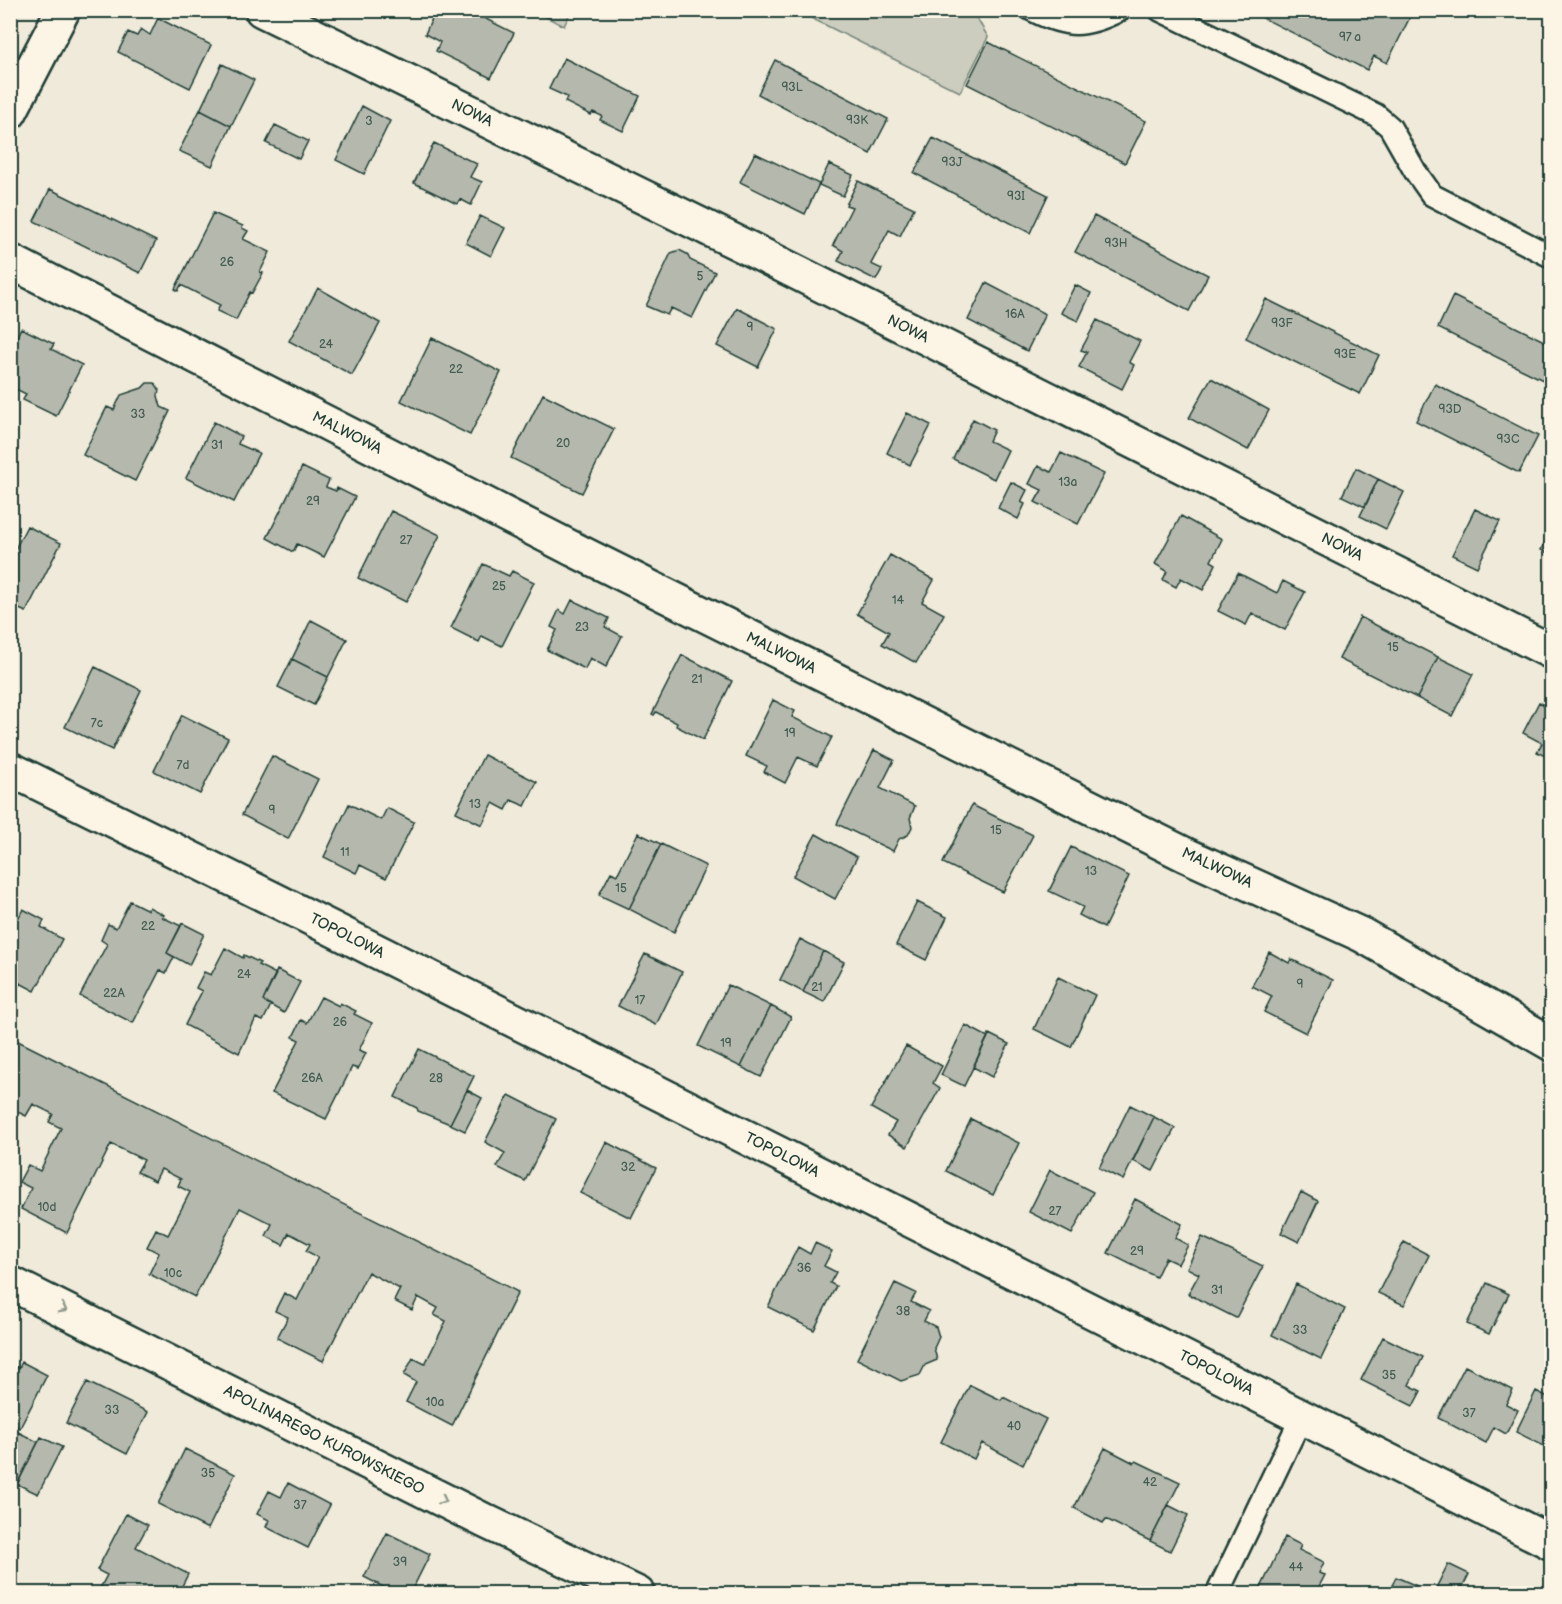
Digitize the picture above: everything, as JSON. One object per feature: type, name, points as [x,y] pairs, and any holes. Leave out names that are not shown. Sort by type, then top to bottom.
[{"type":"street","points":[[10,112],[63,10]]},
{"type":"street","name":"NOWA","points":[[262,10],[771,260],[1551,652]]},
{"type":"street","name":"MALWOWA","points":[[10,261],[626,576],[1186,855],[1362,935],[1551,1044]]},
{"type":"street","name":"TOPOLOWA","points":[[10,769],[281,903],[1551,1543]]},
{"type":"street","name":"APOLINAREGO KUROWSKIEGO","points":[[10,1283],[474,1516],[638,1593]]},
{"type":"lane","points":[[1032,10],[1064,23],[1079,25],[1095,22],[1120,10]]},
{"type":"lane","points":[[1160,10],[1376,115],[1389,128],[1414,171],[1432,195],[1551,257]]},
{"type":"lane","points":[[1217,1593],[1302,1416]]},
{"type":"shaded area","points":[[571,10],[564,26],[534,11]]},
{"type":"shaded area","points":[[797,11],[969,11],[978,20],[988,37],[960,92]]},
{"type":"building","points":[[436,10],[468,10],[514,33],[491,78],[436,51],[440,42],[425,34]]},
{"type":"building","points":[[1247,10],[1396,10],[1410,17],[1387,63],[1374,56],[1367,70]]},
{"type":"building","points":[[1536,10],[1552,10],[1552,18]]},
{"type":"building","points":[[158,18],[211,45],[190,88],[118,52],[128,32],[137,36],[141,29],[150,35]]},
{"type":"building","points":[[988,42],[1146,121],[1125,163],[967,84]]},
{"type":"building","points":[[564,58],[640,96],[623,131],[600,120],[602,116],[593,112],[591,115],[565,102],[567,97],[549,89]]},
{"type":"building","points":[[775,60],[888,119],[870,154],[758,94]]},
{"type":"building","points":[[222,64],[254,80],[231,126],[200,110]]},
{"type":"building","points":[[362,106],[390,121],[364,174],[336,160]]},
{"type":"building","points":[[200,110],[231,126],[212,166],[179,151]]},
{"type":"building","points":[[275,125],[308,141],[299,159],[266,143]]},
{"type":"building","points":[[933,138],[1048,195],[1030,233],[914,173]]},
{"type":"building","points":[[434,143],[477,164],[470,177],[482,182],[471,205],[460,199],[457,204],[414,183]]},
{"type":"building","points":[[755,153],[819,184],[805,214],[740,182]]},
{"type":"building","points":[[829,164],[853,175],[843,196],[819,185]]},
{"type":"building","points":[[858,181],[914,208],[900,236],[889,230],[871,264],[882,269],[876,280],[838,261],[843,251],[833,245],[852,207],[846,205]]},
{"type":"building","points":[[50,189],[156,241],[140,273],[34,221]]},
{"type":"building","points":[[213,213],[243,226],[242,228],[248,231],[243,239],[270,252],[260,272],[263,273],[252,293],[250,292],[236,320],[217,311],[220,305],[181,285],[178,291],[175,289]]},
{"type":"building","points":[[480,216],[505,228],[491,256],[466,243]]},
{"type":"building","points":[[1094,216],[1208,275],[1189,311],[1075,252]]},
{"type":"building","points":[[679,250],[687,254],[690,260],[715,272],[692,318],[671,308],[667,315],[646,306],[671,253]]},
{"type":"building","points":[[986,283],[1045,314],[1027,351],[968,320]]},
{"type":"building","points":[[1075,285],[1091,293],[1078,321],[1061,313]]},
{"type":"building","points":[[318,288],[380,323],[352,375],[289,341]]},
{"type":"building","points":[[1453,296],[1552,345],[1551,384],[1438,328]]},
{"type":"building","points":[[1266,299],[1379,355],[1360,394],[1246,338]]},
{"type":"building","points":[[737,308],[777,329],[758,367],[717,346]]},
{"type":"building","points":[[1097,320],[1140,341],[1129,362],[1134,365],[1122,389],[1079,367],[1087,352],[1081,350]]},
{"type":"building","points":[[21,328],[54,344],[51,349],[82,365],[56,416],[23,400],[26,394],[10,386],[10,350]]},
{"type":"building","points":[[432,338],[501,372],[470,435],[401,401]]},
{"type":"building","points":[[1211,378],[1269,410],[1248,450],[1189,418]]},
{"type":"building","points":[[147,383],[155,383],[159,389],[161,407],[170,411],[135,481],[83,455],[107,407],[114,410],[121,395],[142,388]]},
{"type":"building","points":[[1435,384],[1538,436],[1519,473],[1416,421]]},
{"type":"building","points":[[543,394],[614,429],[582,493],[511,458]]},
{"type":"building","points":[[907,413],[931,425],[910,465],[887,453]]},
{"type":"building","points":[[973,419],[994,430],[989,441],[1008,450],[994,479],[953,459]]},
{"type":"building","points":[[214,422],[241,436],[238,444],[259,453],[234,502],[186,478]]},
{"type":"building","points":[[1061,453],[1104,474],[1078,524],[1035,502],[1042,490],[1029,484],[1038,466],[1051,472]]},
{"type":"building","points":[[302,467],[329,480],[326,487],[336,491],[337,488],[355,497],[324,557],[297,544],[293,552],[267,538]]},
{"type":"building","points":[[1356,468],[1378,479],[1365,507],[1342,496]]},
{"type":"building","points":[[1378,479],[1404,492],[1386,529],[1360,516]]},
{"type":"building","points":[[1011,482],[1027,490],[1021,502],[1025,504],[1018,519],[998,508]]},
{"type":"building","points":[[1475,509],[1500,521],[1477,567],[1452,555]]},
{"type":"building","points":[[391,511],[440,535],[406,602],[358,578]]},
{"type":"building","points":[[1181,516],[1222,539],[1211,561],[1216,564],[1203,590],[1181,578],[1176,587],[1163,580],[1167,571],[1155,564]]},
{"type":"building","points":[[27,526],[61,543],[26,612],[10,605],[10,559]]},
{"type":"building","points":[[1552,528],[1552,555],[1541,550]]},
{"type":"building","points":[[890,555],[934,580],[922,602],[944,614],[916,663],[882,644],[889,632],[857,614]]},
{"type":"building","points":[[483,564],[509,576],[512,571],[534,582],[502,646],[482,636],[479,642],[451,628]]},
{"type":"building","points":[[1238,573],[1277,593],[1283,581],[1305,592],[1285,630],[1252,613],[1246,625],[1218,611]]},
{"type":"building","points":[[572,600],[609,618],[605,627],[622,636],[606,667],[590,658],[585,669],[547,650],[557,630],[551,627],[559,610],[565,614]]},
{"type":"building","points":[[1360,617],[1438,657],[1417,698],[1339,659]]},
{"type":"building","points":[[311,620],[347,639],[328,677],[292,659]]},
{"type":"building","points":[[682,655],[732,681],[703,740],[656,712],[652,714]]},
{"type":"building","points":[[1438,657],[1473,674],[1452,716],[1417,698]]},
{"type":"building","points":[[292,659],[328,677],[314,705],[278,687]]},
{"type":"building","points":[[95,667],[141,690],[112,750],[65,727]]},
{"type":"building","points":[[773,700],[795,711],[792,717],[832,737],[817,766],[798,757],[785,783],[764,772],[767,766],[746,756]]},
{"type":"building","points":[[1539,702],[1552,709],[1552,759],[1537,752],[1542,743],[1523,733]]},
{"type":"building","points":[[182,715],[228,738],[200,794],[154,771]]},
{"type":"building","points":[[874,750],[894,760],[880,788],[915,806],[910,818],[912,827],[908,835],[899,839],[893,851],[837,824]]},
{"type":"building","points":[[484,755],[537,782],[525,806],[511,800],[506,810],[493,803],[482,825],[456,812]]},
{"type":"building","points":[[272,756],[318,779],[288,839],[242,815]]},
{"type":"building","points":[[349,804],[381,820],[387,808],[414,822],[386,878],[360,865],[356,873],[324,857]]},
{"type":"building","points":[[972,805],[1033,835],[1003,892],[943,863]]},
{"type":"building","points":[[638,833],[661,844],[629,909],[599,895],[611,872],[617,875]]},
{"type":"building","points":[[816,834],[857,857],[835,899],[793,876]]},
{"type":"building","points":[[661,844],[706,866],[674,932],[629,909]]},
{"type":"building","points":[[1071,847],[1129,876],[1104,928],[1079,915],[1083,907],[1049,891]]},
{"type":"building","points":[[130,901],[148,910],[149,907],[164,915],[162,917],[181,926],[167,953],[174,957],[166,973],[160,970],[133,1023],[80,996],[107,944],[101,940],[108,924],[116,928]]},
{"type":"building","points":[[917,902],[947,917],[926,960],[896,945]]},
{"type":"building","points":[[23,909],[44,920],[41,927],[62,939],[35,991],[20,983],[17,989],[10,986],[10,912],[19,917]]},
{"type":"building","points":[[182,923],[204,934],[189,965],[167,953]]},
{"type":"building","points":[[800,939],[823,951],[803,992],[780,980]]},
{"type":"building","points":[[225,948],[243,958],[244,955],[260,963],[258,965],[276,974],[263,1001],[271,1005],[263,1021],[256,1018],[239,1053],[185,1025],[202,991],[196,988],[204,972],[211,975]]},
{"type":"building","points":[[823,951],[844,962],[824,1002],[803,992]]},
{"type":"building","points":[[1269,952],[1289,963],[1291,959],[1333,980],[1306,1033],[1264,1012],[1272,996],[1252,986]]},
{"type":"building","points":[[645,954],[682,972],[656,1025],[618,1006]]},
{"type":"building","points":[[277,970],[300,982],[284,1013],[263,1001]]},
{"type":"building","points":[[1058,977],[1095,995],[1071,1047],[1034,1029]]},
{"type":"building","points":[[728,985],[771,1006],[741,1067],[698,1046]]},
{"type":"building","points":[[321,997],[356,1011],[354,1014],[372,1023],[359,1050],[366,1053],[358,1069],[352,1067],[326,1119],[272,1093],[299,1040],[293,1037],[301,1020],[307,1023]]},
{"type":"building","points":[[771,1006],[791,1017],[761,1077],[741,1067]]},
{"type":"building","points":[[965,1025],[988,1037],[964,1086],[941,1075]]},
{"type":"building","points":[[989,1034],[1009,1044],[992,1077],[973,1067]]},
{"type":"building","points":[[10,1037],[518,1292],[452,1426],[406,1402],[416,1382],[404,1375],[413,1358],[425,1364],[446,1321],[434,1315],[438,1308],[418,1297],[412,1310],[394,1301],[400,1289],[368,1272],[323,1361],[277,1338],[288,1317],[275,1311],[284,1293],[297,1300],[318,1257],[306,1251],[310,1244],[289,1233],[283,1245],[266,1236],[272,1224],[240,1208],[195,1297],[149,1274],[159,1253],[147,1247],[156,1229],[168,1235],[190,1192],[178,1186],[181,1179],[161,1169],[155,1181],[137,1172],[144,1160],[111,1144],[67,1233],[21,1209],[31,1188],[19,1182],[28,1165],[40,1171],[61,1128],[49,1122],[53,1114],[33,1104],[26,1116],[10,1108],[14,1095],[10,1093]]},
{"type":"building","points":[[906,1046],[942,1066],[933,1083],[940,1088],[907,1147],[888,1135],[896,1122],[871,1108]]},
{"type":"building","points":[[419,1049],[474,1076],[450,1124],[418,1111],[417,1108],[395,1097]]},
{"type":"building","points":[[467,1090],[482,1098],[465,1131],[450,1124]]},
{"type":"building","points":[[509,1095],[556,1119],[525,1181],[497,1167],[505,1153],[485,1142]]},
{"type":"building","points":[[1130,1105],[1154,1117],[1123,1180],[1099,1168]]},
{"type":"building","points":[[1154,1117],[1175,1128],[1153,1171],[1133,1161]]},
{"type":"building","points":[[971,1119],[1019,1143],[993,1195],[946,1171]]},
{"type":"building","points":[[606,1142],[656,1168],[631,1218],[580,1193]]},
{"type":"building","points":[[1050,1170],[1093,1192],[1072,1234],[1029,1212]]},
{"type":"building","points":[[1301,1192],[1318,1201],[1299,1242],[1281,1233]]},
{"type":"building","points":[[1135,1199],[1182,1224],[1175,1238],[1188,1245],[1178,1264],[1165,1258],[1156,1277],[1108,1253]]},
{"type":"building","points":[[1202,1237],[1263,1266],[1236,1318],[1188,1294],[1199,1274],[1187,1268]]},
{"type":"building","points":[[1404,1242],[1429,1255],[1404,1305],[1378,1293]]},
{"type":"building","points":[[815,1243],[832,1251],[824,1266],[836,1272],[830,1283],[836,1286],[814,1330],[768,1307],[798,1247],[810,1254]]},
{"type":"building","points":[[895,1283],[916,1293],[911,1302],[929,1311],[924,1321],[936,1327],[939,1337],[934,1348],[937,1360],[925,1365],[920,1375],[901,1381],[857,1359]]},
{"type":"building","points":[[1487,1283],[1509,1294],[1489,1334],[1467,1324]]},
{"type":"building","points":[[1296,1284],[1345,1309],[1321,1359],[1272,1335]]},
{"type":"building","points":[[1383,1337],[1423,1357],[1409,1385],[1421,1391],[1413,1406],[1361,1380]]},
{"type":"building","points":[[22,1362],[47,1375],[20,1428],[10,1423],[10,1364],[19,1368]]},
{"type":"building","points":[[1465,1366],[1513,1390],[1506,1404],[1518,1410],[1506,1434],[1494,1427],[1486,1443],[1438,1418]]},
{"type":"building","points":[[87,1382],[148,1412],[127,1454],[66,1423]]},
{"type":"building","points":[[970,1385],[1001,1400],[1003,1397],[1046,1419],[1023,1465],[982,1443],[974,1459],[941,1442]]},
{"type":"building","points":[[1536,1391],[1552,1399],[1552,1450],[1516,1432]]},
{"type":"building","points":[[18,1432],[38,1442],[13,1493],[10,1492],[10,1447]]},
{"type":"building","points":[[41,1437],[62,1447],[38,1494],[17,1484]]},
{"type":"building","points":[[1105,1448],[1180,1482],[1150,1541],[1106,1519],[1103,1523],[1074,1508]]},
{"type":"building","points":[[185,1449],[235,1474],[208,1529],[158,1504]]},
{"type":"building","points":[[288,1483],[330,1505],[308,1548],[266,1527],[269,1520],[257,1514],[269,1491],[281,1497]]},
{"type":"building","points":[[1168,1505],[1188,1515],[1170,1551],[1150,1541]]},
{"type":"building","points":[[126,1514],[148,1525],[136,1547],[188,1574],[178,1594],[97,1594],[107,1575],[97,1570]]},
{"type":"building","points":[[387,1533],[430,1554],[410,1594],[397,1594],[364,1577]]},
{"type":"building","points":[[1285,1537],[1301,1545],[1299,1550],[1324,1562],[1319,1573],[1325,1575],[1315,1594],[1258,1594]]},
{"type":"building","points":[[1448,1564],[1469,1574],[1459,1594],[1433,1594]]},
{"type":"building","points":[[1396,1577],[1417,1586],[1416,1590],[1424,1594],[1384,1594],[1387,1588],[1390,1590]]}]
